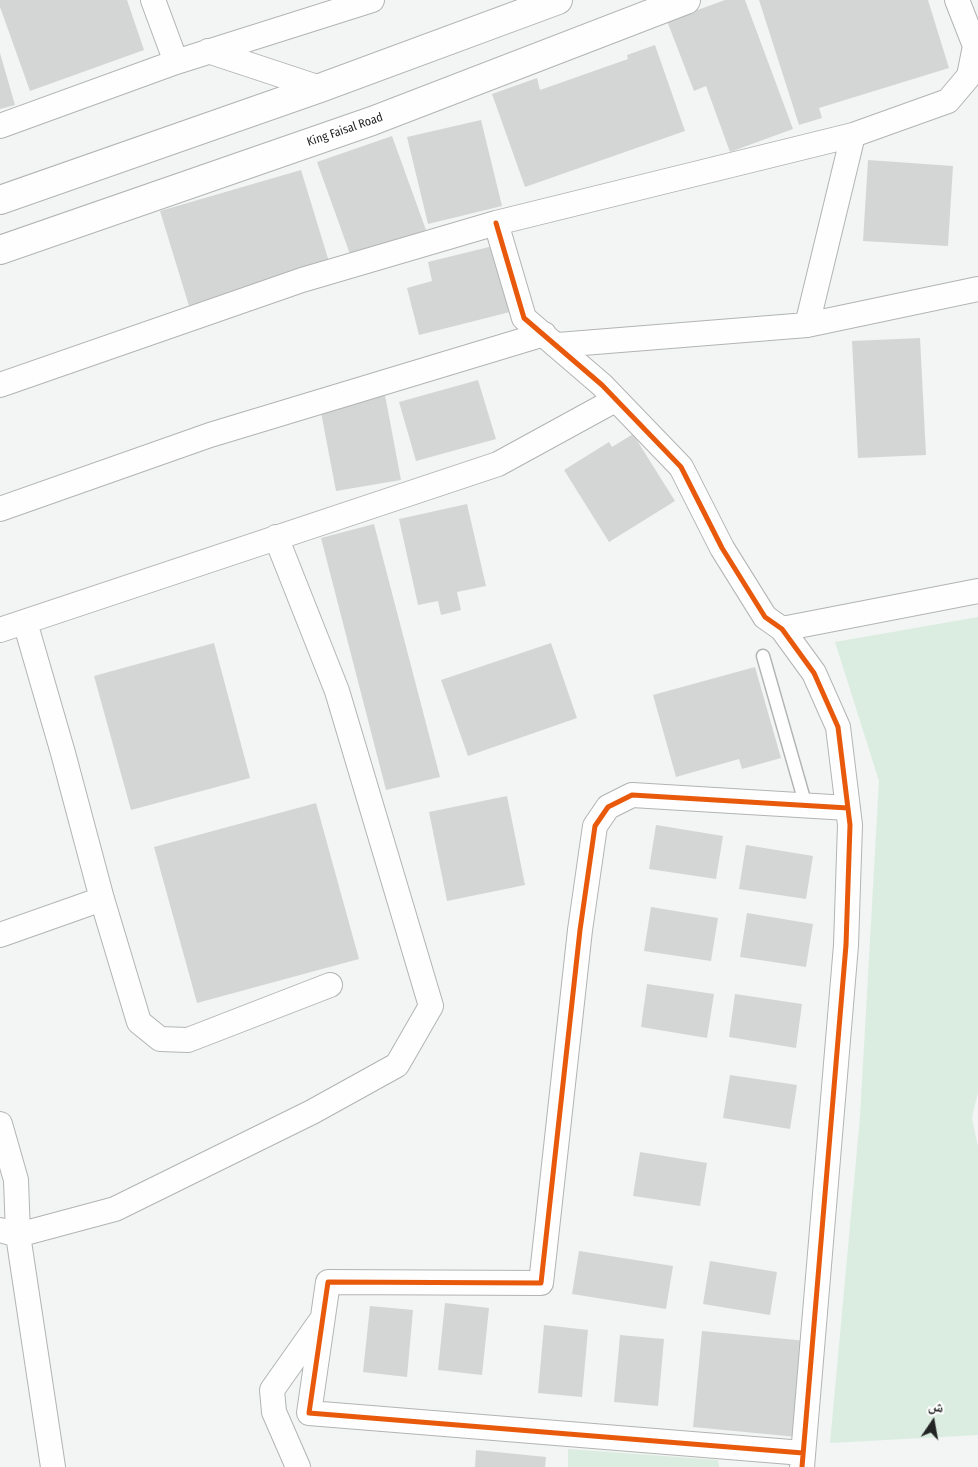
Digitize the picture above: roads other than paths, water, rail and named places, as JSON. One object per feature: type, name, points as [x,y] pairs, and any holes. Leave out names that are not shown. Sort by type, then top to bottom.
[{"type":"main road","points":[[0,200],[320,88],[558,0]]},
{"type":"main road","name":"King Faisal Road","points":[[0,250],[372,121],[686,0]]},
{"type":"street","points":[[153,0],[176,62]]},
{"type":"street","points":[[0,126],[208,51],[372,0]]},
{"type":"street","points":[[0,385],[302,280],[496,223],[852,135],[948,101],[969,76],[975,46],[957,0]]},
{"type":"street","points":[[208,51],[320,88]]},
{"type":"street","points":[[807,325],[852,135]]},
{"type":"street","points":[[496,223],[524,318],[602,384],[680,467],[722,548],[765,617],[782,629],[814,672],[838,727],[848,808],[850,825],[846,945],[803,1460],[309,1413],[328,1282],[540,1283],[584,902],[595,826],[608,807],[632,795],[848,808]]},
{"type":"street","points":[[0,509],[210,435],[551,340],[807,325],[978,289]]},
{"type":"street","points":[[0,630],[498,464],[615,400]]},
{"type":"street","points":[[9,1232],[115,1209],[321,1108],[397,1066],[431,1006],[337,691],[276,537]]},
{"type":"street","points":[[782,629],[978,591]]},
{"type":"street","points":[[24,622],[139,1022],[160,1039],[188,1040],[330,985]]},
{"type":"street","points":[[0,935],[102,898]]},
{"type":"street","points":[[0,1124],[16,1180],[9,1232],[52,1467]]},
{"type":"street","points":[[298,1467],[274,1412],[272,1390],[322,1319]]},
{"type":"lane","points":[[763,656],[806,806]]}]
